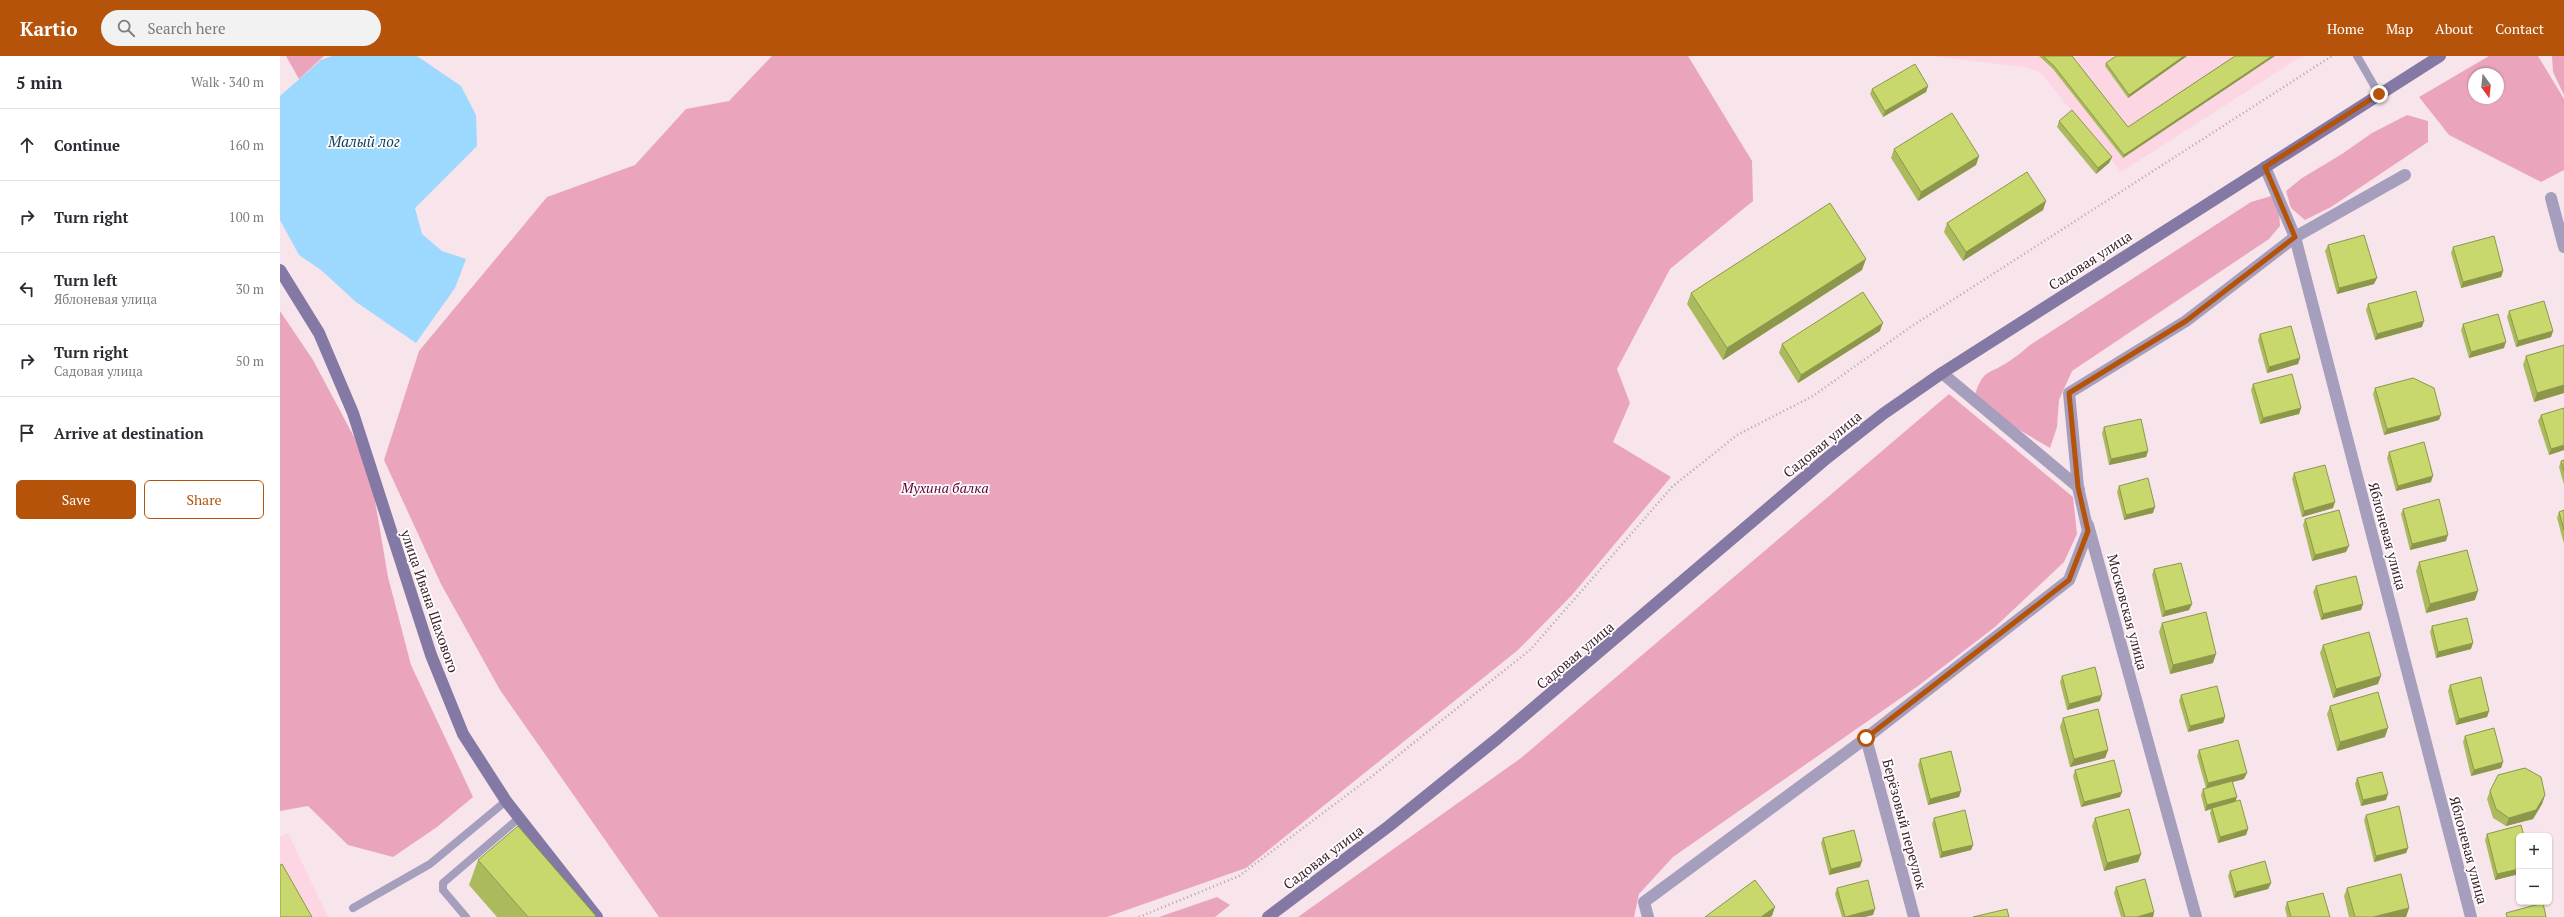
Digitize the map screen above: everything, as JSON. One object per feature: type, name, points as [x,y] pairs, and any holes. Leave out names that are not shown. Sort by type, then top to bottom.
[{"type":"main road","name":"Садовая улица","points":[[1275,915],[1498,738],[1608,647],[1827,458],[1883,414],[1942,373],[2440,56]]},
{"type":"main road","name":"улица Ивана Шахового","points":[[280,270],[318,333],[353,413],[431,655],[463,734],[506,801],[597,917]]},
{"type":"street","name":"Яблоневая улица","points":[[2265,167],[2295,237],[2471,917]]},
{"type":"street","points":[[1648,917],[1644,902],[1866,738],[2069,580],[2088,531],[2078,487],[2069,393],[2186,321],[2295,237],[2405,175]]},
{"type":"street","points":[[2550,198],[2564,247]]},
{"type":"street","points":[[1942,373],[2078,487]]},
{"type":"street","name":"Московская улица","points":[[2078,487],[2196,917]]},
{"type":"street","name":"Берёзовый переулок","points":[[1866,738],[1914,917]]},
{"type":"lane","points":[[2357,56],[2379,94]]},
{"type":"lane","points":[[353,908],[430,864],[506,801]]},
{"type":"lane","points":[[466,917],[443,890],[443,883],[519,818]]},
{"type":"path","points":[[1139,917],[1239,876],[1371,777],[1532,648],[1672,487],[1737,435],[1813,396],[1912,326],[2332,56]]},
{"type":"shaded area","points":[[1931,56],[2302,56],[2121,172],[2040,72],[2024,67]]},
{"type":"shaded area","points":[[288,833],[328,917],[280,917],[280,837]]},
{"type":"green space","points":[[286,56],[324,56],[299,79]]},
{"type":"green space","name":"Мухина балка","points":[[772,56],[1688,56],[1752,161],[1753,201],[1670,269],[1617,369],[1630,403],[1613,442],[1671,477],[1572,595],[1518,650],[1246,868],[1107,917],[659,917],[500,690],[441,584],[384,460],[419,351],[547,197],[635,165],[686,109],[729,101]]},
{"type":"green space","points":[[2489,56],[2538,56],[2564,99],[2564,170],[2541,182],[2449,135],[2419,97],[2468,68],[2468,104],[2504,104],[2504,68],[2469,68]]},
{"type":"green space","points":[[2552,56],[2564,56],[2564,95],[2553,72]]},
{"type":"green space","points":[[2407,115],[2428,121],[2428,142],[2331,207],[2305,220],[2291,208],[2286,191],[2302,178],[2342,154],[2372,133]]},
{"type":"green space","points":[[2271,196],[2279,211],[2280,226],[2269,239],[2072,371],[2059,400],[2057,427],[2050,448],[2011,425],[1975,395],[1981,381],[1987,374],[2011,360],[2030,345],[2251,202]]},
{"type":"green space","points":[[280,311],[313,360],[369,465],[388,577],[411,665],[473,797],[437,827],[393,857],[348,845],[308,806],[280,811]]},
{"type":"green space","points":[[1949,394],[2073,497],[2077,534],[2064,562],[1995,627],[1918,686],[1673,857],[1639,894],[1634,917],[1298,917],[1521,758]]},
{"type":"green space","points":[[1217,897],[1230,905],[1215,917],[1159,917]]},
{"type":"water","name":"Малый лог","points":[[332,56],[417,56],[461,86],[476,115],[477,146],[415,208],[422,234],[442,251],[466,259],[455,288],[416,343],[356,302],[321,270],[299,255],[280,220],[280,96],[321,60]]},
{"type":"building","points":[[2043,56],[2072,56],[2128,127],[2235,56],[2272,56],[2124,155],[2054,66]]},
{"type":"building","points":[[2116,56],[2184,56],[2129,95],[2106,63]]},
{"type":"building","points":[[1915,64],[1928,86],[1885,111],[1872,89]]},
{"type":"building","points":[[2072,110],[2112,157],[2098,168],[2059,121]]},
{"type":"building","points":[[1952,113],[1979,156],[1921,192],[1894,149]]},
{"type":"building","points":[[2027,172],[2046,201],[1966,252],[1947,223]]},
{"type":"building","points":[[1830,203],[1866,259],[1727,348],[1691,293]]},
{"type":"building","points":[[2364,235],[2377,278],[2339,288],[2328,245]]},
{"type":"building","points":[[2494,236],[2503,271],[2463,282],[2453,247]]},
{"type":"building","points":[[2416,291],[2424,321],[2377,334],[2368,304]]},
{"type":"building","points":[[1863,292],[1883,323],[1801,375],[1782,344]]},
{"type":"building","points":[[2544,301],[2553,331],[2518,341],[2509,311]]},
{"type":"building","points":[[2498,314],[2506,342],[2471,352],[2463,324]]},
{"type":"building","points":[[2291,326],[2300,358],[2269,367],[2260,334]]},
{"type":"building","points":[[2564,345],[2564,385],[2537,393],[2526,356]]},
{"type":"building","points":[[2292,374],[2301,408],[2263,418],[2253,384]]},
{"type":"building","points":[[2413,378],[2434,388],[2441,415],[2387,429],[2375,388]]},
{"type":"building","points":[[2564,408],[2564,445],[2551,449],[2541,415]]},
{"type":"building","points":[[2141,419],[2148,451],[2111,459],[2104,427]]},
{"type":"building","points":[[2424,442],[2433,476],[2398,486],[2389,452]]},
{"type":"building","points":[[2564,460],[2564,471],[2561,461]]},
{"type":"building","points":[[2325,465],[2335,502],[2304,511],[2294,473]]},
{"type":"building","points":[[2148,478],[2155,507],[2126,515],[2119,486]]},
{"type":"building","points":[[2439,499],[2448,535],[2412,544],[2403,509]]},
{"type":"building","points":[[2339,510],[2349,546],[2315,555],[2305,519]]},
{"type":"building","points":[[2564,510],[2564,530],[2559,512]]},
{"type":"building","points":[[2467,550],[2478,591],[2430,604],[2419,562]]},
{"type":"building","points":[[2181,563],[2192,604],[2165,611],[2154,569]]},
{"type":"building","points":[[2356,576],[2363,604],[2323,614],[2316,586]]},
{"type":"building","points":[[2206,612],[2216,654],[2173,665],[2162,623]]},
{"type":"building","points":[[2467,618],[2473,643],[2438,652],[2432,626]]},
{"type":"building","points":[[2369,632],[2381,676],[2336,689],[2323,645]]},
{"type":"building","points":[[2095,667],[2102,695],[2069,704],[2062,676]]},
{"type":"building","points":[[2481,677],[2489,711],[2459,719],[2450,685]]},
{"type":"building","points":[[2217,686],[2225,717],[2190,726],[2181,695]]},
{"type":"building","points":[[2378,692],[2388,728],[2340,742],[2330,706]]},
{"type":"building","points":[[2098,709],[2108,750],[2074,759],[2063,718]]},
{"type":"building","points":[[2494,728],[2503,762],[2474,770],[2465,736]]},
{"type":"building","points":[[2238,740],[2247,773],[2208,783],[2199,750]]},
{"type":"building","points":[[1951,751],[1961,791],[1930,799],[1920,759]]},
{"type":"building","points":[[2114,760],[2122,792],[2084,802],[2075,770]]},
{"type":"building","points":[[2525,768],[2541,777],[2545,795],[2536,810],[2509,818],[2496,809],[2490,791],[2498,775]]},
{"type":"building","points":[[2382,772],[2388,794],[2363,800],[2357,778]]},
{"type":"building","points":[[2232,781],[2237,797],[2207,805],[2203,789]]},
{"type":"building","points":[[2240,800],[2248,829],[2220,837],[2212,808]]},
{"type":"building","points":[[2399,806],[2408,848],[2376,856],[2366,815]]},
{"type":"building","points":[[2129,809],[2141,854],[2107,863],[2095,818]]},
{"type":"building","points":[[1965,810],[1973,845],[1942,852],[1934,818]]},
{"type":"building","points":[[2521,825],[2523,833],[2516,833],[2516,870],[2497,874],[2487,834]]},
{"type":"building","points":[[518,826],[596,916],[595,917],[528,917],[478,860]]},
{"type":"building","points":[[1854,830],[1862,861],[1831,869],[1823,838]]},
{"type":"building","points":[[2265,861],[2271,883],[2236,892],[2230,871]]},
{"type":"building","points":[[282,864],[312,917],[280,917],[280,865]]},
{"type":"building","points":[[2401,874],[2409,908],[2373,917],[2355,917],[2347,888]]},
{"type":"building","points":[[2145,879],[2154,912],[2137,917],[2125,917],[2116,887]]},
{"type":"building","points":[[1755,880],[1775,907],[1761,917],[1705,917]]},
{"type":"building","points":[[1868,880],[1875,909],[1845,917],[1837,888]]},
{"type":"building","points":[[2323,893],[2330,917],[2291,917],[2287,902]]},
{"type":"building","points":[[2536,905],[2543,905],[2546,917],[2507,917],[2506,913]]},
{"type":"building","points":[[2007,909],[2009,917],[1973,917]]},
{"type":"route","points":[[1866,738],[2069,580],[2088,531],[2078,487],[2069,393],[2186,321],[2295,237],[2265,167],[2379,94]]}]
